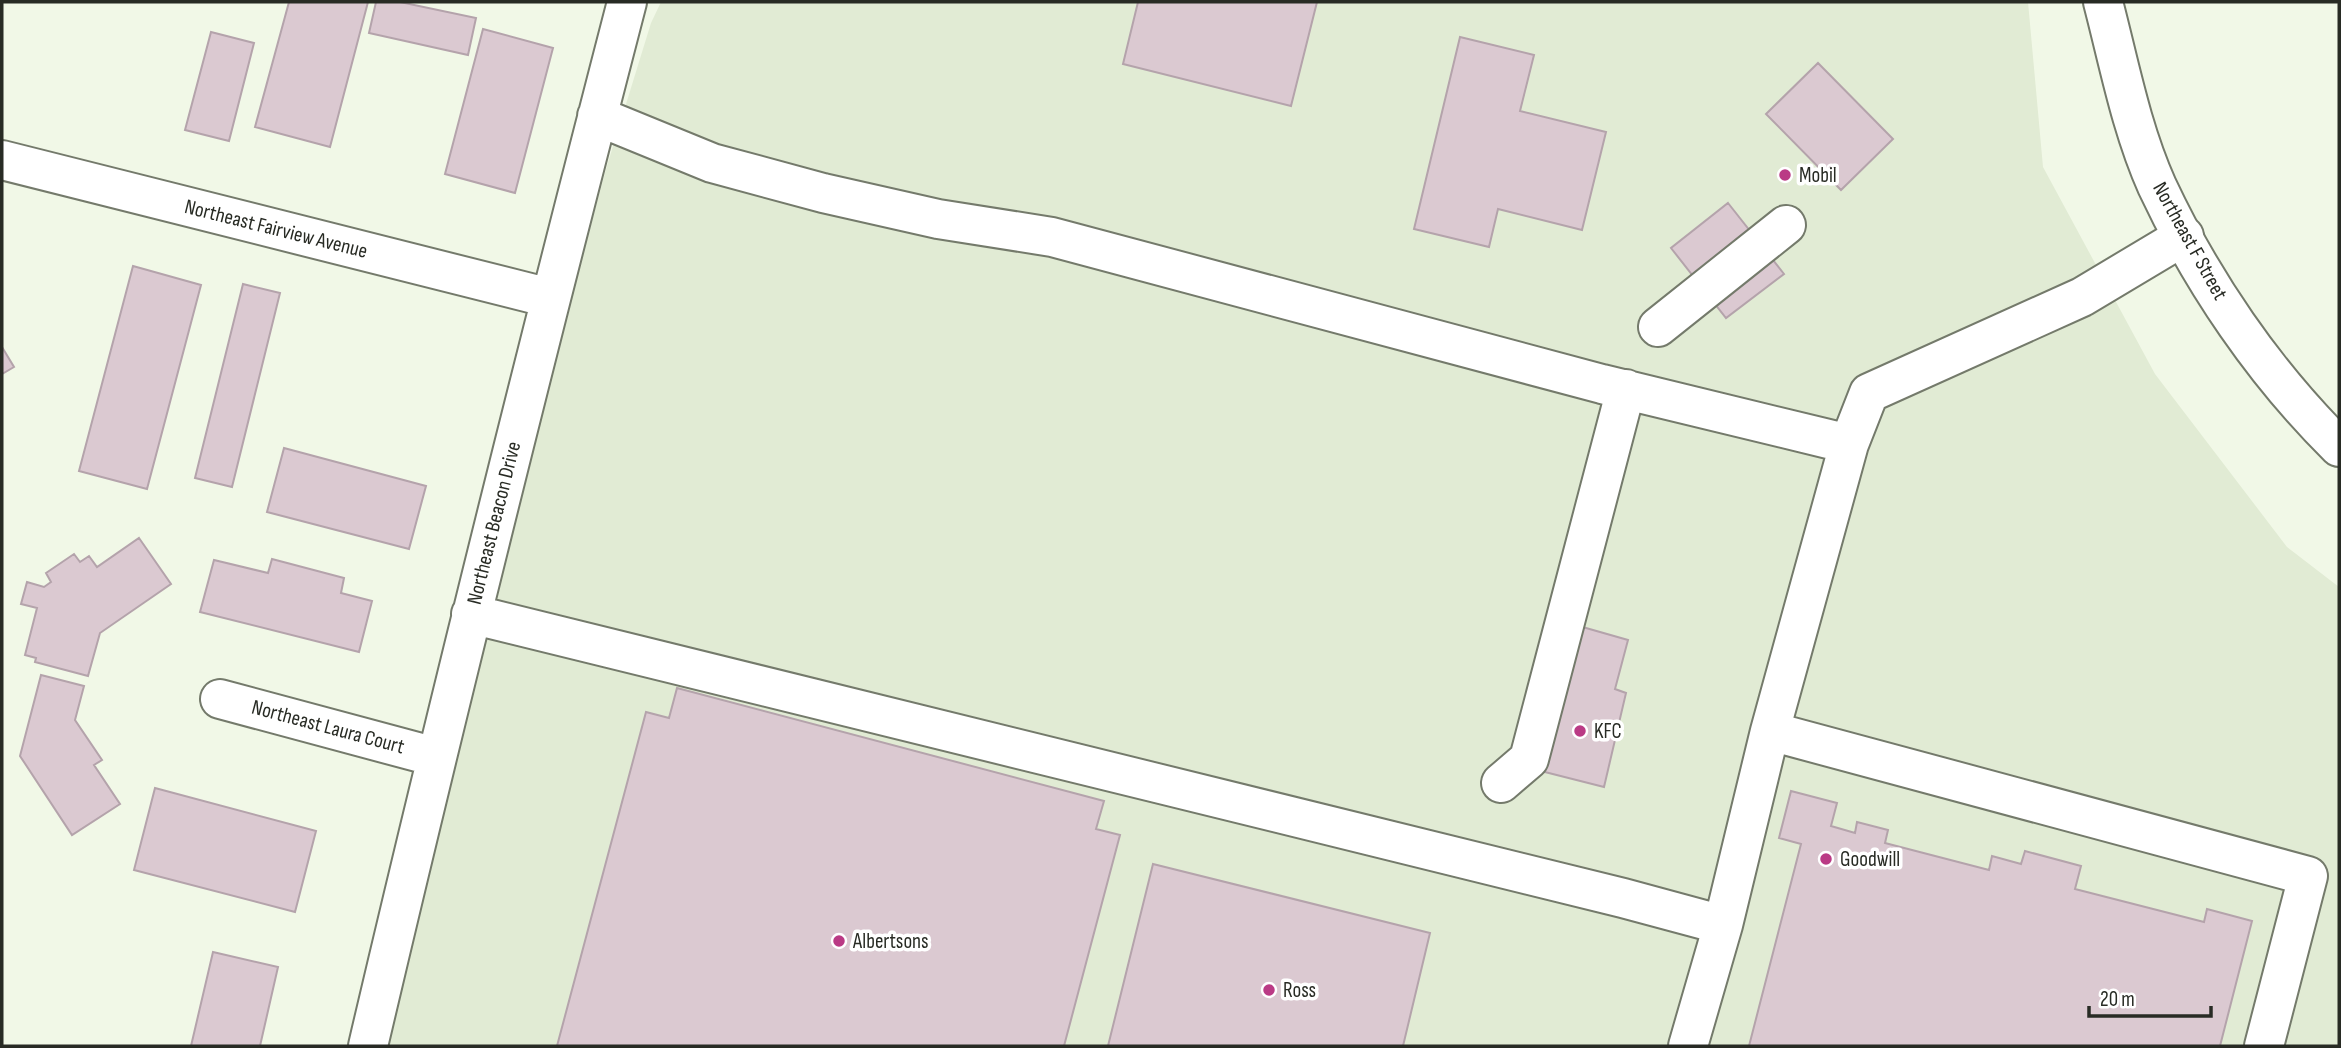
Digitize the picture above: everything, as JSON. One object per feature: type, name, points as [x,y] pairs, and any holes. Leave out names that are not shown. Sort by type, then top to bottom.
[{"type":"street","name":"Northeast Beacon Drive","points":[[368,1046],[471,614],[627,2]]},
{"type":"street","name":"Northeast F Street","points":[[2103,2],[2134,120],[2157,184],[2184,236],[2241,332],[2307,415],[2339,447]]},
{"type":"street","points":[[597,116],[712,163],[823,193],[938,219],[1052,237],[1626,390],[1849,444]]},
{"type":"street","name":"Northeast Fairview Avenue","points":[[2,160],[550,298]]},
{"type":"street","points":[[1658,327],[1786,225]]},
{"type":"street","points":[[1688,1046],[1723,926],[1770,730],[1849,444],[1869,393],[2082,297],[2184,236]]},
{"type":"street","points":[[1501,783],[1529,759],[1626,390]]},
{"type":"street","points":[[471,614],[1623,898],[1723,926]]},
{"type":"street","name":"Northeast Laura Court","points":[[220,698],[436,757]]},
{"type":"street","points":[[1770,730],[2308,876],[2264,1046]]},
{"type":"shaded area","points":[[661,2],[2028,2],[2043,167],[2155,374],[2287,547],[2339,587],[2339,1046],[380,1046],[489,603],[606,169],[651,23]]},
{"type":"building","points":[[289,2],[368,2],[330,147],[255,127]]},
{"type":"building","points":[[376,2],[400,2],[476,18],[468,55],[369,33]]},
{"type":"building","points":[[1138,2],[1317,2],[1291,106],[1123,64]]},
{"type":"building","points":[[483,29],[553,48],[515,193],[445,174]]},
{"type":"building","points":[[211,32],[254,43],[229,141],[185,130]]},
{"type":"building","points":[[1460,37],[1534,55],[1520,111],[1606,132],[1582,230],[1498,209],[1489,247],[1414,229]]},
{"type":"building","points":[[1818,63],[1893,139],[1841,190],[1766,114]]},
{"type":"building","points":[[1728,203],[1784,274],[1726,318],[1671,248]]},
{"type":"building","points":[[133,266],[201,285],[147,489],[79,471]]},
{"type":"building","points":[[243,284],[280,293],[232,487],[195,478]]},
{"type":"building","points":[[2,347],[14,367],[2,374]]},
{"type":"building","points":[[284,448],[426,486],[409,549],[267,512]]},
{"type":"building","points":[[139,538],[171,584],[100,633],[88,676],[35,662],[36,658],[25,655],[37,608],[21,604],[27,582],[44,587],[51,582],[46,573],[74,554],[80,562],[89,556],[97,567]]},
{"type":"building","points":[[272,559],[344,578],[341,593],[372,601],[359,652],[200,612],[214,560],[268,573]]},
{"type":"building","name":"KFC","points":[[1572,624],[1628,640],[1615,689],[1626,693],[1604,787],[1533,769]]},
{"type":"building","points":[[41,675],[84,686],[75,720],[102,760],[94,765],[120,804],[72,835],[20,756]]},
{"type":"building","name":"Albertsons","points":[[677,688],[1104,801],[1096,829],[1120,835],[1064,1046],[557,1046],[646,712],[669,718]]},
{"type":"building","points":[[155,788],[316,831],[295,912],[134,870]]},
{"type":"building","points":[[1791,791],[1837,803],[1831,826],[1855,833],[1857,822],[1888,830],[1885,843],[1989,870],[1992,856],[2021,864],[2025,851],[2081,866],[2075,889],[2204,922],[2207,909],[2252,921],[2220,1046],[1749,1046],[1801,844],[1779,838]]},
{"type":"building","name":"Ross","points":[[1153,864],[1430,933],[1403,1046],[1108,1046]]},
{"type":"building","points":[[213,952],[278,967],[260,1046],[191,1046]]},
{"type":"place","name":"Mobil","points":[[1785,175]]},
{"type":"place","name":"KFC","points":[[1580,731]]},
{"type":"place","name":"Goodwill","points":[[1826,859]]},
{"type":"place","name":"Albertsons","points":[[839,941]]},
{"type":"place","name":"Ross","points":[[1269,990]]}]
